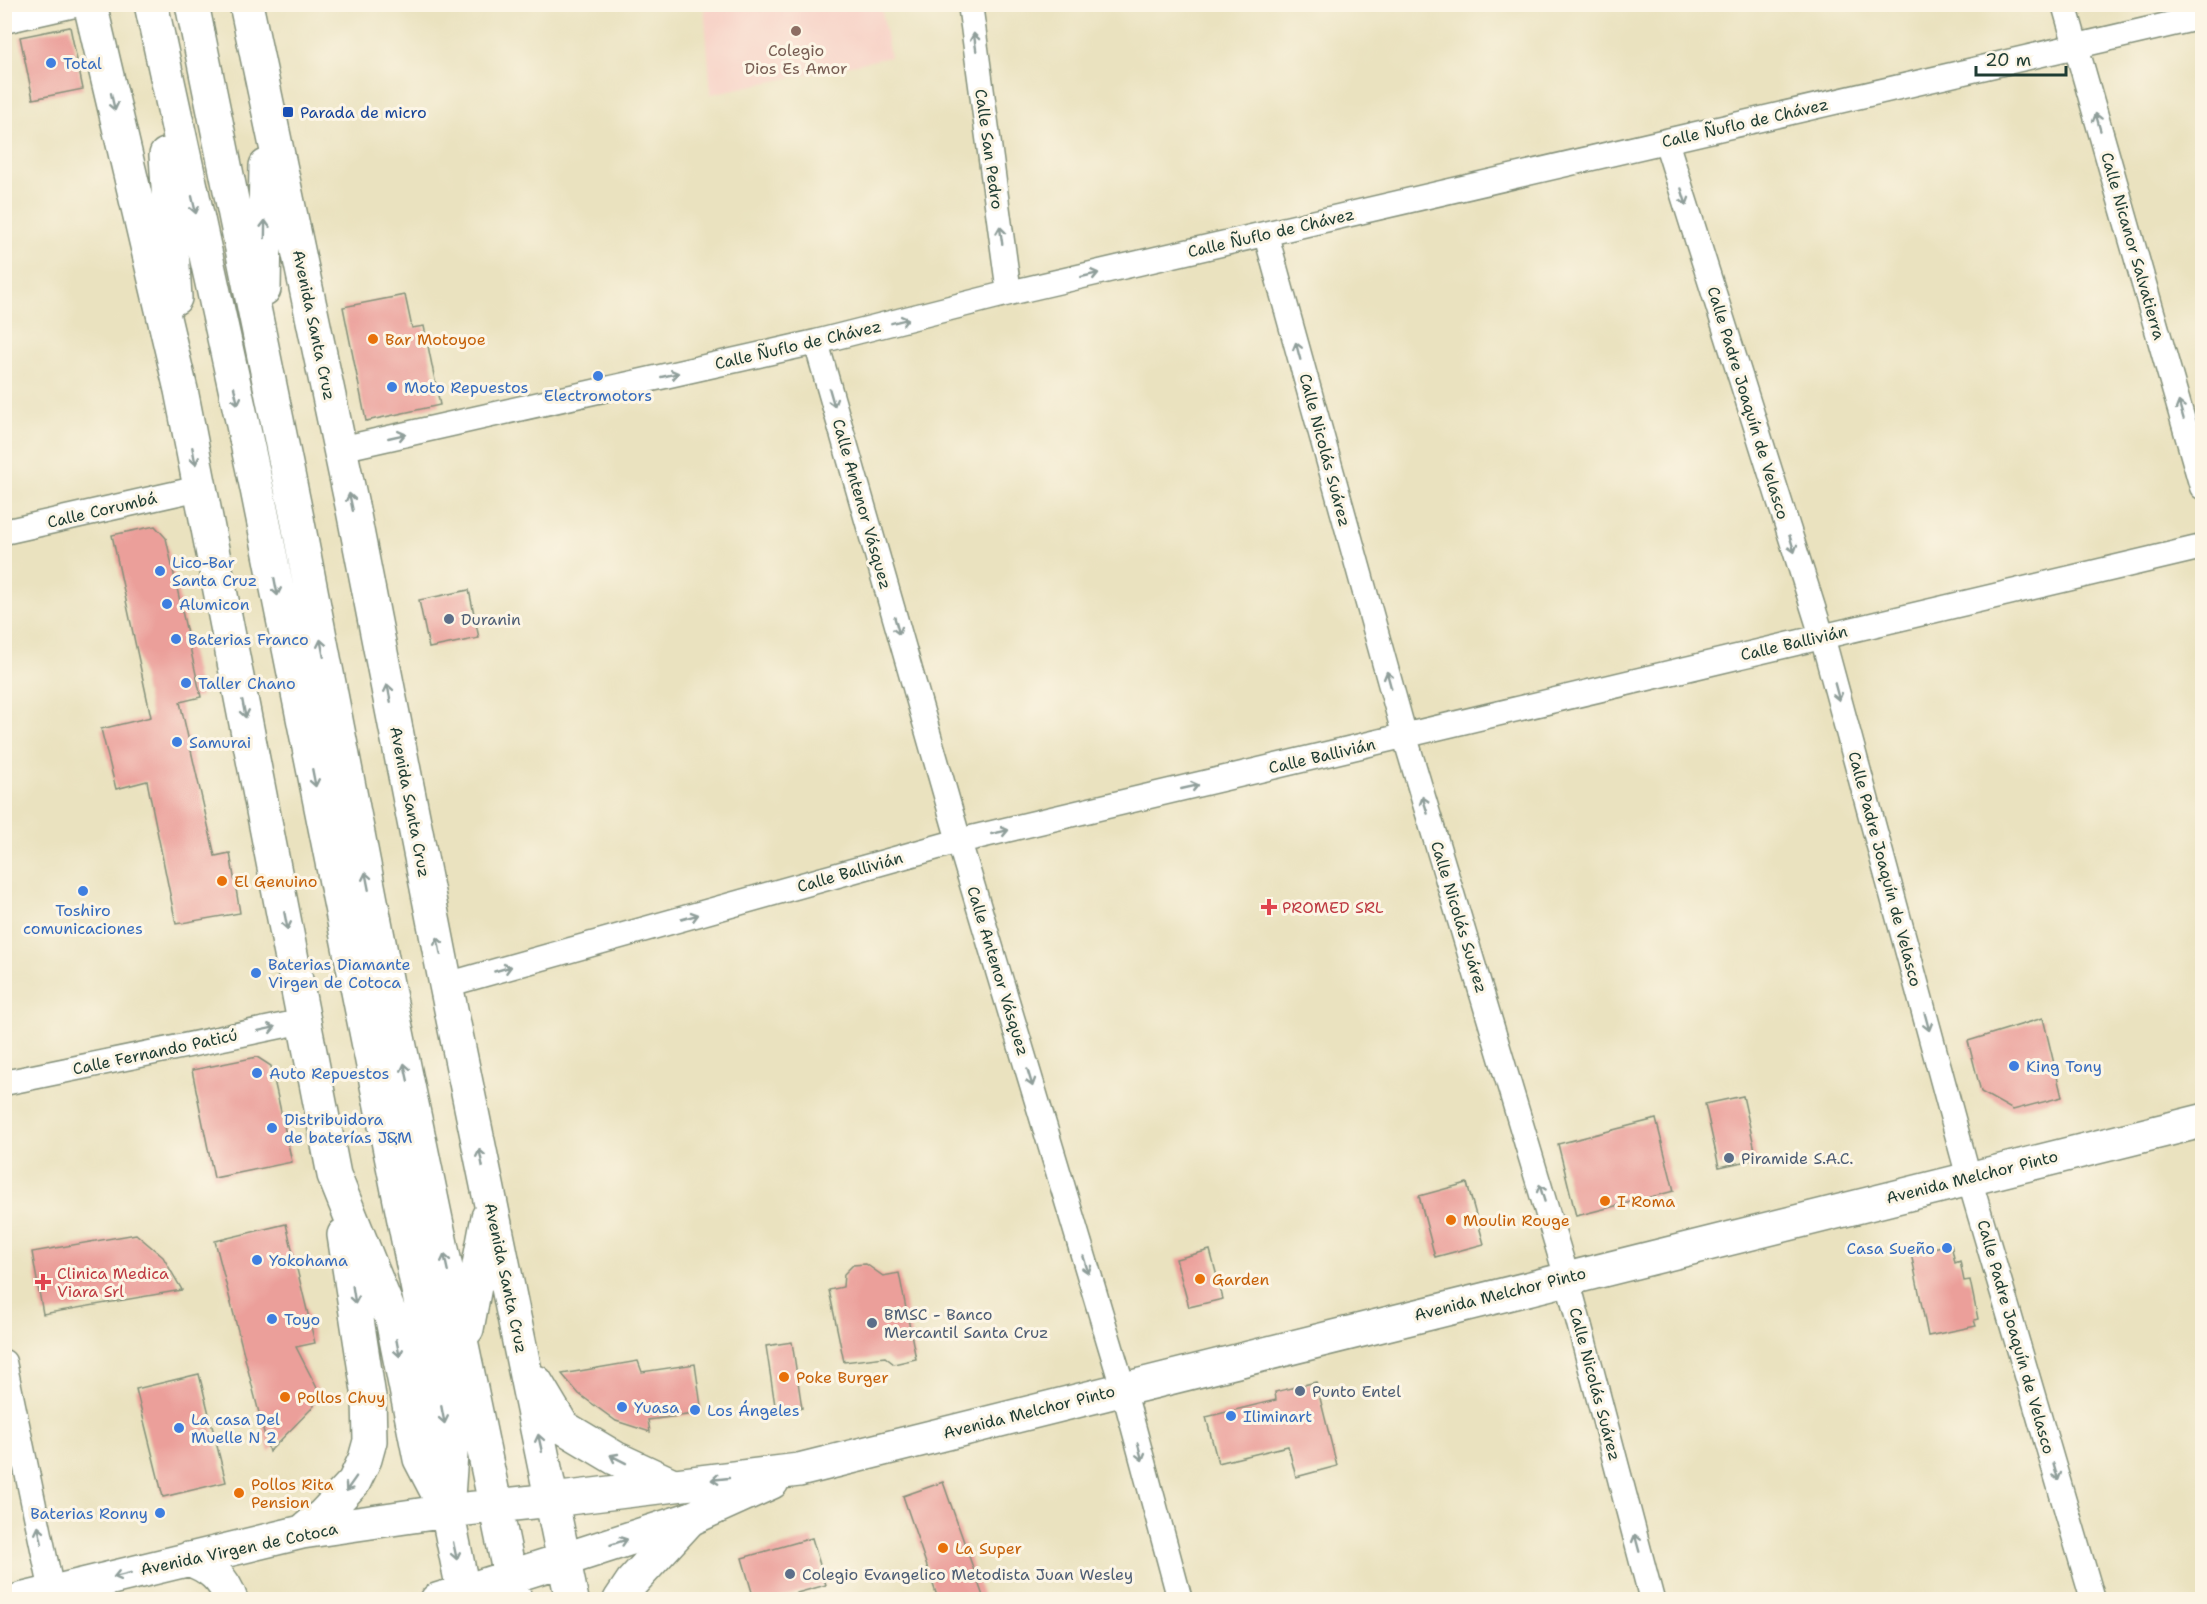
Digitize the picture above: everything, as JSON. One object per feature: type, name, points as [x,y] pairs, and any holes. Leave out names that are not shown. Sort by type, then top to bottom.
[{"type":"main road","points":[[90,4],[181,390],[334,1175],[369,1397],[370,1441],[365,1459],[354,1482],[323,1515],[302,1532]]},
{"type":"main road","points":[[151,4],[160,54],[257,489],[451,1454],[447,1511],[455,1597],[513,1588],[388,989],[192,4]]},
{"type":"main road","name":"Avenida Santa Cruz","points":[[246,4],[340,449],[490,1204],[572,1599]]},
{"type":"main road","points":[[160,54],[181,390]]},
{"type":"main road","points":[[262,350],[267,108]]},
{"type":"main road","name":"Avenida Melchor Pinto","points":[[496,1507],[799,1470],[2202,1120]]},
{"type":"main road","points":[[334,1175],[392,1319],[420,1459],[447,1511]]},
{"type":"main road","points":[[463,1345],[490,1204]]},
{"type":"main road","points":[[519,1339],[540,1392],[563,1427],[615,1458],[671,1484]]},
{"type":"main road","name":"Avenida Melchor Pinto","points":[[513,1588],[563,1560],[690,1519],[799,1470]]},
{"type":"main road","name":"Avenida Virgen de Cotoca","points":[[20,1599],[302,1532],[447,1511],[496,1507]]},
{"type":"main road","points":[[620,1599],[632,1582],[690,1519]]},
{"type":"main road","points":[[188,1559],[211,1570],[221,1579],[231,1599]]},
{"type":"street","points":[[4,21],[79,4]]},
{"type":"street","name":"Calle San Pedro","points":[[970,4],[1009,293]]},
{"type":"street","name":"Calle Nicanor Salvatierra","points":[[2064,4],[2202,487]]},
{"type":"street","name":"Calle Ñuflo de Chávez","points":[[340,449],[816,342],[1009,293],[2202,17]]},
{"type":"street","name":"Calle Padre Joaquín de Velasco","points":[[1666,141],[1821,636],[1970,1178],[2093,1599]]},
{"type":"street","name":"Calle Nicolás Suárez","points":[[1266,235],[1404,736],[1567,1278],[1652,1599]]},
{"type":"street","name":"Calle Antenor Vásquez","points":[[816,342],[958,841],[1123,1388],[1180,1599]]},
{"type":"street","name":"Calle Corumbá","points":[[4,532],[200,488]]},
{"type":"street","name":"Calle Ballivián","points":[[446,985],[958,841],[2202,547]]},
{"type":"street","name":"Calle Fernando Paticú","points":[[4,1083],[305,1021]]},
{"type":"street","points":[[4,1362],[52,1592]]},
{"type":"shaded area","name":"Colegio Dios Es Amor","points":[[704,5],[881,5],[890,57],[711,94]]},
{"type":"building","name":"Total","points":[[70,27],[83,89],[33,99],[20,37]]},
{"type":"building","points":[[405,295],[412,328],[424,326],[440,405],[366,421],[343,307]]},
{"type":"building","points":[[155,526],[166,538],[201,697],[180,702],[215,856],[230,853],[240,913],[176,924],[147,781],[116,789],[101,729],[151,717],[112,535]]},
{"type":"building","name":"Duranin","points":[[469,590],[479,638],[429,648],[419,600]]},
{"type":"building","name":"King Tony","points":[[2043,1018],[2062,1097],[2013,1110],[1981,1092],[1968,1041]]},
{"type":"building","points":[[257,1057],[271,1066],[292,1162],[214,1178],[192,1070]]},
{"type":"building","points":[[1743,1096],[1757,1159],[1719,1167],[1705,1104]]},
{"type":"building","points":[[1656,1119],[1674,1191],[1576,1216],[1558,1144]]},
{"type":"building","name":"Moulin Rouge","points":[[1467,1183],[1484,1244],[1435,1257],[1419,1196]]},
{"type":"building","points":[[286,1224],[315,1343],[296,1347],[317,1388],[314,1406],[269,1452],[215,1241]]},
{"type":"building","points":[[136,1234],[163,1257],[182,1290],[43,1314],[32,1252]]},
{"type":"building","points":[[1951,1244],[1955,1263],[1960,1261],[1964,1281],[1970,1280],[1978,1319],[1974,1320],[1976,1326],[1928,1336],[1911,1253]]},
{"type":"building","name":"Garden","points":[[1210,1250],[1223,1299],[1189,1307],[1176,1259]]},
{"type":"building","name":"BMSC - Banco Mercantil Santa Cruz","points":[[866,1264],[883,1276],[899,1273],[916,1359],[894,1364],[885,1357],[844,1362],[829,1290],[843,1287],[844,1274],[853,1265]]},
{"type":"building","name":"Poke Burger","points":[[792,1342],[802,1408],[776,1412],[766,1346]]},
{"type":"building","points":[[638,1361],[642,1372],[695,1364],[702,1413],[648,1420],[650,1432],[616,1421],[579,1394],[562,1374]]},
{"type":"building","name":"La casa Del Muelle N 2","points":[[199,1374],[226,1482],[163,1497],[136,1389]]},
{"type":"building","points":[[1316,1382],[1337,1466],[1296,1477],[1288,1446],[1218,1463],[1206,1417],[1276,1400],[1275,1392]]},
{"type":"building","name":"La Super","points":[[943,1482],[984,1599],[938,1599],[903,1496]]},
{"type":"building","name":"Colegio Evangelico Metodista Juan Wesley","points":[[812,1538],[826,1585],[775,1599],[754,1599],[742,1558]]},
{"type":"place","name":"Colegio Dios Es Amor","points":[[796,31]]},
{"type":"place","name":"Total","points":[[51,63]]},
{"type":"place","name":"Parada de micro","points":[[288,112]]},
{"type":"place","name":"Bar Motoyoe","points":[[373,339]]},
{"type":"place","name":"Electromotors","points":[[598,376]]},
{"type":"place","name":"Moto Repuestos","points":[[392,387]]},
{"type":"place","name":"Lico-Bar Santa Cruz","points":[[160,571]]},
{"type":"place","name":"Alumicon","points":[[167,604]]},
{"type":"place","name":"Duranin","points":[[449,619]]},
{"type":"place","name":"Baterias Franco","points":[[176,639]]},
{"type":"place","name":"Taller Chano","points":[[186,683]]},
{"type":"place","name":"Samurai","points":[[177,742]]},
{"type":"place","name":"El Genuino","points":[[222,881]]},
{"type":"place","name":"Toshiro comunicaciones","points":[[83,891]]},
{"type":"place","name":"PROMED SRL","points":[[1269,907]]},
{"type":"place","name":"Baterias Diamante Virgen de Cotoca","points":[[256,973]]},
{"type":"place","name":"King Tony","points":[[2014,1066]]},
{"type":"place","name":"Auto Repuestos","points":[[257,1073]]},
{"type":"place","name":"Distribuidora de baterías J&M","points":[[272,1128]]},
{"type":"place","name":"Piramide S.A.C.","points":[[1729,1158]]},
{"type":"place","name":"I Roma","points":[[1605,1201]]},
{"type":"place","name":"Moulin Rouge","points":[[1451,1220]]},
{"type":"place","name":"Casa Sueño","points":[[1947,1248]]},
{"type":"place","name":"Yokohama","points":[[257,1260]]},
{"type":"place","name":"Garden","points":[[1200,1279]]},
{"type":"place","name":"Clinica Medica Viara Srl","points":[[43,1282]]},
{"type":"place","name":"Toyo","points":[[272,1319]]},
{"type":"place","name":"BMSC - Banco Mercantil Santa Cruz","points":[[872,1323]]},
{"type":"place","name":"Poke Burger","points":[[784,1377]]},
{"type":"place","name":"Punto Entel","points":[[1300,1391]]},
{"type":"place","name":"Pollos Chuy","points":[[285,1397]]},
{"type":"place","name":"Yuasa","points":[[622,1407]]},
{"type":"place","name":"Los Ángeles","points":[[695,1410]]},
{"type":"place","name":"Iliminart","points":[[1231,1416]]},
{"type":"place","name":"La casa Del Muelle N 2","points":[[179,1428]]},
{"type":"place","name":"Pollos Rita Pension","points":[[239,1493]]},
{"type":"place","name":"Baterias Ronny","points":[[160,1513]]},
{"type":"place","name":"La Super","points":[[943,1548]]},
{"type":"place","name":"Colegio Evangelico Metodista Juan Wesley","points":[[790,1574]]}]
